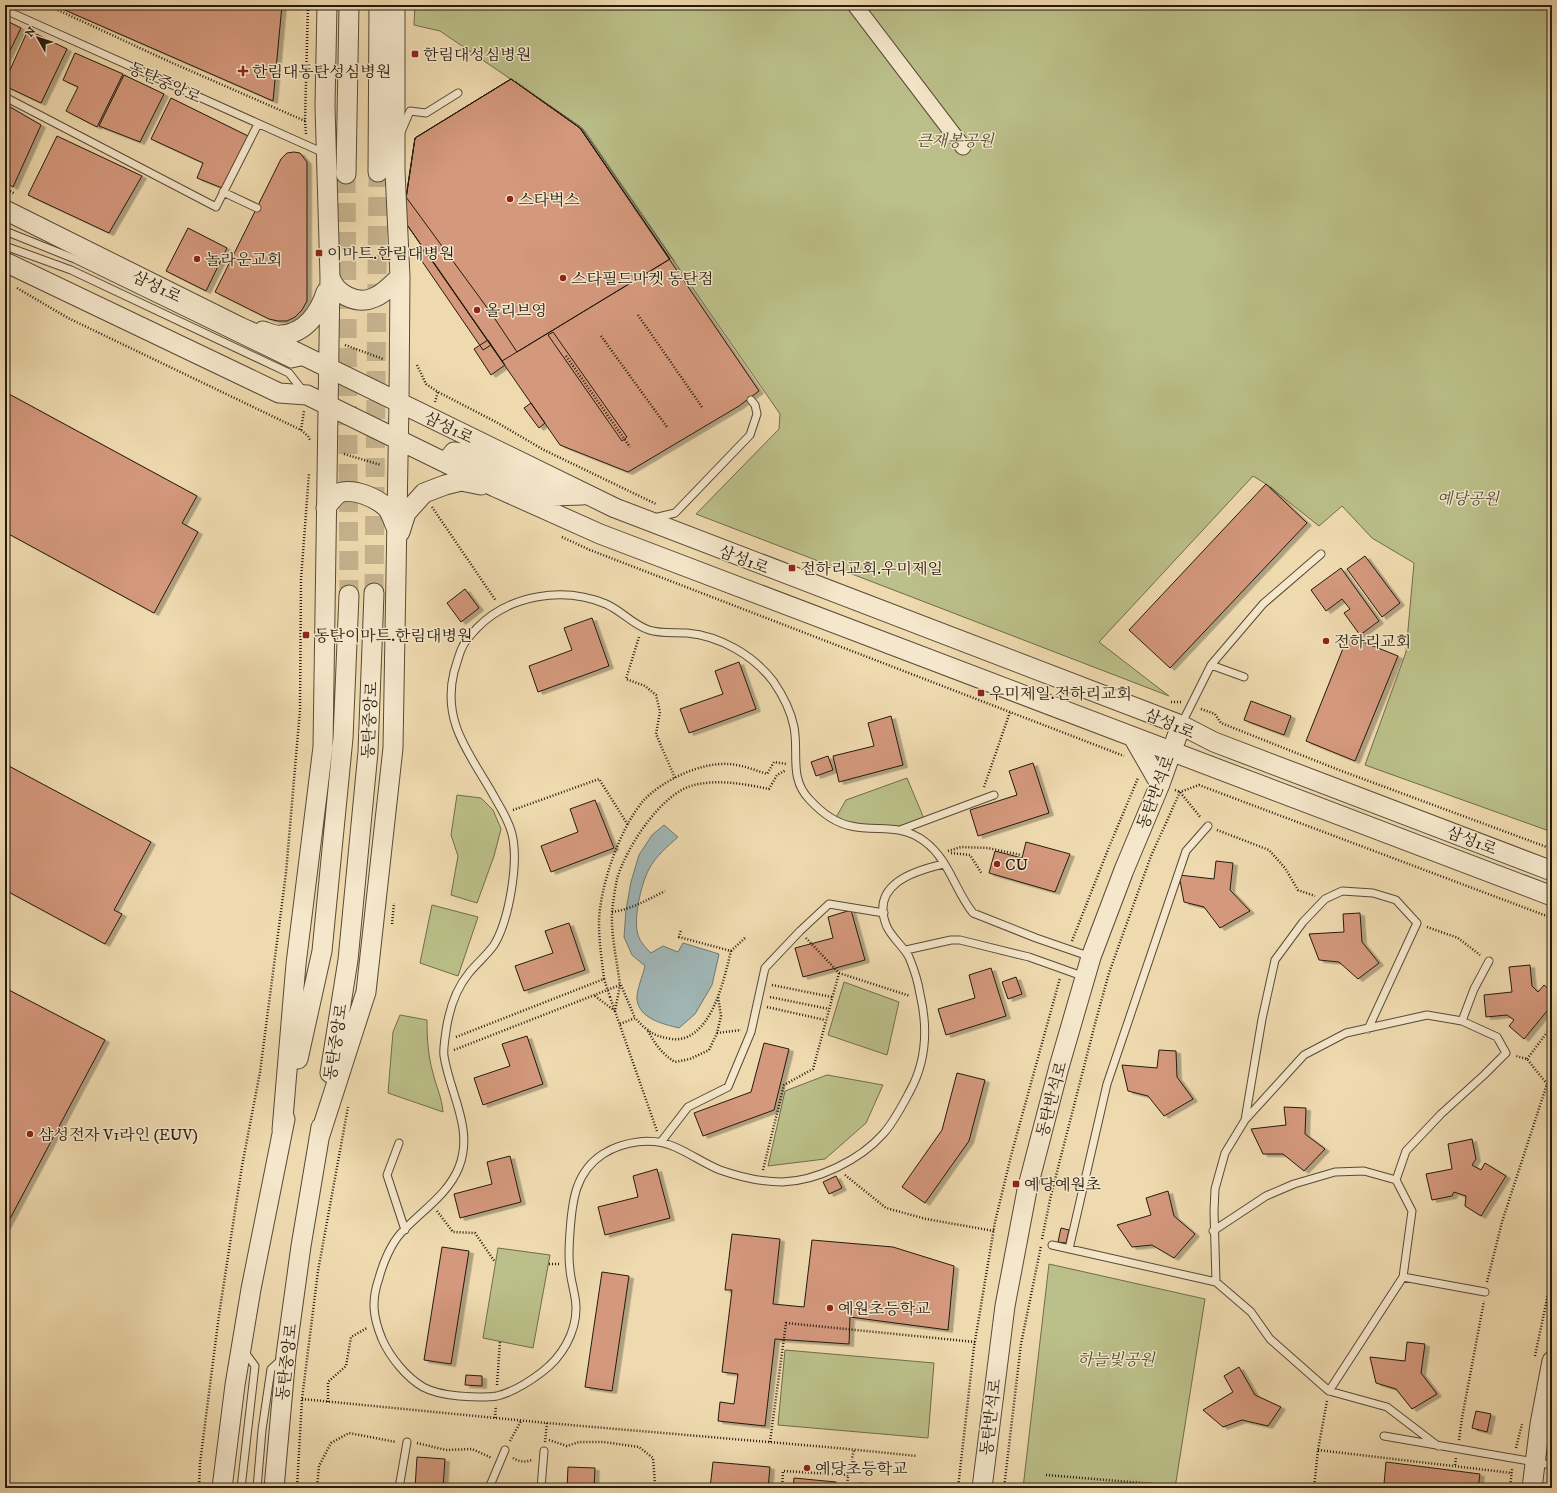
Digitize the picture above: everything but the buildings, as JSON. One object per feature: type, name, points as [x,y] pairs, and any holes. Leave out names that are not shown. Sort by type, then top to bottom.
[{"type":"street","points":[[282,1130],[296,964],[322,747],[330,277],[325,106],[327,5]]},
{"type":"street","points":[[346,174],[349,5]]},
{"type":"street","points":[[378,5],[378,172]]},
{"type":"street","points":[[319,1138],[366,992],[394,748],[399,402],[407,363],[400,277],[395,144],[395,5]]},
{"type":"street","points":[[855,5],[963,147]]},
{"type":"street","name":"삼성1로","points":[[11,203],[240,327],[399,402],[585,495],[646,520],[1181,725],[1214,742],[1552,871]]},
{"type":"street","name":"삼성1로","points":[[5,262],[279,393],[306,395],[495,487],[600,534],[1552,896]]},
{"type":"street","points":[[330,277],[340,292],[350,298],[360,300],[372,299],[383,294],[400,277]]},
{"type":"street","points":[[240,327],[281,335],[295,332],[308,324],[320,310],[330,277]]},
{"type":"street","points":[[454,467],[450,457],[454,452],[460,453],[552,496],[585,495]]},
{"type":"street","points":[[396,537],[406,513],[424,493],[461,481],[495,487]]},
{"type":"street","points":[[326,508],[332,499],[341,492],[355,492],[365,495],[377,500],[387,508],[396,537]]},
{"type":"street","name":"동탄중앙로","points":[[274,1488],[286,1355],[301,1246],[348,960],[368,752],[374,593]]},
{"type":"street","points":[[222,1488],[241,1348],[251,1289],[282,1130],[322,952],[343,738],[349,595]]},
{"type":"street","name":"동탄반석로","points":[[982,1488],[1004,1306],[1027,1190],[1059,1067],[1091,957],[1124,870],[1160,784],[1181,725]]},
{"type":"street","points":[[1133,737],[1160,784]]},
{"type":"street","points":[[1532,1488],[1544,1464],[1540,1424],[1552,1361]]},
{"type":"lane","name":"동탄중앙로","points":[[5,10],[326,154]]},
{"type":"lane","points":[[395,144],[410,111],[426,113],[458,93]]},
{"type":"lane","points":[[5,97],[216,207],[258,124]]},
{"type":"lane","points":[[178,197],[182,190]]},
{"type":"lane","points":[[223,192],[257,208]]},
{"type":"lane","points":[[5,231],[75,259],[291,364],[311,360]]},
{"type":"lane","points":[[5,246],[71,270],[289,373],[306,395]]},
{"type":"lane","points":[[181,311],[240,327]]},
{"type":"lane","points":[[646,520],[675,513],[750,435],[758,414],[755,405],[751,400]]},
{"type":"lane","points":[[1181,725],[1211,665],[1263,604],[1321,554]]},
{"type":"lane","points":[[944,864],[916,871],[904,876],[892,886],[885,900],[884,913],[887,927],[894,938],[906,950],[919,985],[925,1018],[925,1052],[916,1082],[889,1126],[878,1140],[853,1159],[835,1168],[799,1180],[782,1182],[760,1180],[726,1172],[673,1146],[661,1142],[640,1142],[618,1147],[603,1154],[589,1165],[580,1177],[571,1206],[568,1254],[576,1312],[574,1325],[569,1338],[559,1356],[543,1371],[512,1391],[497,1396],[480,1397],[450,1395],[423,1387],[412,1378],[387,1349],[377,1323],[373,1303],[379,1275],[396,1237],[449,1186],[461,1163],[465,1139],[462,1116],[444,1054],[444,1041],[452,1004],[462,982],[489,953],[500,935],[507,916],[514,864],[512,834],[504,814],[459,737],[452,712],[450,697],[452,679],[461,649],[469,636],[490,616],[502,609],[522,601],[549,596],[567,595],[582,597],[619,610],[642,627],[654,632],[696,634],[723,642],[750,660],[763,671],[778,689],[793,722],[796,774],[801,788],[808,798],[835,820],[850,826],[900,830],[914,834],[928,843],[936,851],[944,864],[960,891],[966,907],[973,914],[1091,957]]},
{"type":"lane","points":[[1211,665],[1244,677]]},
{"type":"lane","points":[[900,830],[994,795]]},
{"type":"lane","points":[[1069,1248],[1107,1084],[1186,851],[1208,826]]},
{"type":"lane","points":[[1245,1120],[1262,1019],[1275,960],[1303,922],[1325,898],[1342,891],[1373,893],[1396,900],[1417,923],[1368,1029]]},
{"type":"lane","points":[[661,1142],[688,1107],[728,1087],[752,1028],[765,968],[800,931],[829,904],[884,913]]},
{"type":"lane","points":[[906,950],[951,940],[960,940],[1029,957],[1086,977]]},
{"type":"lane","points":[[1462,1021],[1474,989],[1489,962]]},
{"type":"lane","points":[[1216,1282],[1213,1231],[1215,1189],[1225,1153],[1245,1120],[1304,1055],[1346,1033],[1428,1015],[1462,1021],[1497,1037],[1506,1053],[1441,1114],[1406,1151],[1396,1180],[1412,1212],[1403,1277],[1329,1391]]},
{"type":"lane","points":[[399,1143],[387,1176],[405,1230]]},
{"type":"lane","points":[[1213,1231],[1266,1196],[1294,1184],[1335,1172],[1364,1171],[1396,1180]]},
{"type":"lane","points":[[1052,1245],[1216,1282],[1251,1312],[1270,1339],[1329,1391],[1387,1406],[1438,1446]]},
{"type":"lane","points":[[1403,1277],[1485,1292]]},
{"type":"lane","points":[[241,1348],[254,1366],[241,1488]]},
{"type":"lane","points":[[258,1488],[262,1430],[271,1369],[286,1355]]},
{"type":"lane","points":[[1384,1436],[1544,1464]]},
{"type":"lane","points":[[399,1488],[407,1442]]},
{"type":"lane","points":[[489,1488],[506,1450]]},
{"type":"lane","points":[[541,1488],[544,1451]]},
{"type":"path","points":[[47,5],[168,61],[305,121]]},
{"type":"path","points":[[307,145],[305,121],[308,5]]},
{"type":"path","points":[[5,188],[11,203]]},
{"type":"path","points":[[11,284],[68,318],[301,430],[308,436],[311,443],[397,470]]},
{"type":"path","points":[[638,315],[702,408]]},
{"type":"path","points":[[601,336],[667,427]]},
{"type":"path","points":[[329,339],[407,363],[421,374],[426,384],[438,392],[496,422],[544,450],[675,513]]},
{"type":"path","points":[[566,356],[630,447]]},
{"type":"path","points":[[407,363],[421,374]]},
{"type":"path","points":[[199,1488],[200,1463],[219,1315],[242,1166],[260,1072],[286,873],[300,710],[301,579],[309,466]]},
{"type":"path","points":[[427,509],[436,502]]},
{"type":"path","points":[[431,505],[502,609]]},
{"type":"path","points":[[555,534],[590,550],[1128,758]]},
{"type":"path","points":[[642,627],[626,679],[645,686],[656,695],[660,712],[656,734],[675,778]]},
{"type":"path","points":[[1165,700],[1171,702],[1180,701]]},
{"type":"path","points":[[979,801],[1010,712]]},
{"type":"path","points":[[1215,714],[1221,723],[1228,726],[1339,770],[1552,849]]},
{"type":"path","points":[[661,1142],[604,979],[599,924],[605,882],[619,841],[644,800],[670,780],[688,772],[707,766],[728,764],[746,767],[767,774],[774,762],[795,765]]},
{"type":"path","points":[[746,937],[731,951],[725,978],[712,1010],[702,1026],[690,1036],[675,1039],[660,1037],[648,1030],[635,1018],[620,985],[614,943],[612,912],[618,879],[633,844],[653,814],[670,797],[692,785],[719,781],[769,789],[777,775],[795,765]]},
{"type":"path","points":[[504,814],[599,779],[628,825]]},
{"type":"path","points":[[1004,1488],[1020,1344],[1051,1195],[1096,1020],[1112,966],[1149,864],[1180,792],[1199,785],[1552,918]]},
{"type":"path","points":[[1180,792],[1208,826],[1269,850],[1285,868],[1298,890],[1325,898]]},
{"type":"path","points":[[982,874],[970,855],[944,853],[961,847],[988,848],[1022,855]]},
{"type":"path","points":[[612,912],[626,910],[639,905],[665,891]]},
{"type":"path","points":[[391,931],[394,901]]},
{"type":"path","points":[[1417,923],[1458,938],[1489,962]]},
{"type":"path","points":[[681,930],[679,936],[731,951]]},
{"type":"path","points":[[800,931],[839,973],[922,1000]]},
{"type":"path","points":[[760,1180],[784,1084],[813,1069],[828,1009],[839,973]]},
{"type":"path","points":[[444,1041],[604,979]]},
{"type":"path","points":[[762,982],[832,997]]},
{"type":"path","points":[[444,1054],[620,985]]},
{"type":"path","points":[[615,1011],[620,985]]},
{"type":"path","points":[[648,1030],[656,1045],[666,1056],[675,1062],[690,1059],[709,1050],[717,1033],[721,1016],[718,994]]},
{"type":"path","points":[[759,995],[828,1009]]},
{"type":"path","points":[[595,996],[615,1011]]},
{"type":"path","points":[[757,1005],[826,1020]]},
{"type":"path","points":[[620,1024],[635,1018]]},
{"type":"path","points":[[1527,1059],[1552,1026]]},
{"type":"path","points":[[717,1033],[752,1028]]},
{"type":"path","points":[[1458,1449],[1462,1418],[1485,1292],[1502,1222],[1547,1084],[1527,1059],[1506,1053]]},
{"type":"path","points":[[297,1488],[302,1399],[318,1271],[348,1104]]},
{"type":"path","points":[[835,1168],[886,1208],[926,1219],[994,1231]]},
{"type":"path","points":[[432,1204],[453,1232],[474,1232],[496,1262]]},
{"type":"path","points":[[328,1402],[328,1382],[346,1366],[351,1337],[377,1323]]},
{"type":"path","points":[[770,1442],[786,1323],[975,1342]]},
{"type":"path","points":[[497,1396],[500,1341]]},
{"type":"path","points":[[1314,1488],[1318,1450],[1329,1391]]},
{"type":"path","points":[[302,1399],[547,1423],[917,1456]]},
{"type":"path","points":[[521,1420],[506,1450],[510,1456],[517,1461],[530,1460],[544,1451],[547,1423]]},
{"type":"path","points":[[546,1440],[567,1446],[579,1442],[604,1442],[638,1447],[653,1458],[654,1488]]},
{"type":"path","points":[[847,1488],[848,1475],[854,1450]]},
{"type":"path","points":[[1318,1450],[1512,1473]]},
{"type":"path","points":[[782,1488],[783,1471],[848,1475]]},
{"type":"path","points":[[1046,1475],[1202,1488]]},
{"type":"green space","points":[[415,5],[1552,5],[1552,832],[1365,765],[1406,652],[1414,563],[1372,538],[1342,506],[1319,526],[1266,484],[1253,476],[1099,642],[1169,696],[696,514],[779,429],[780,414],[581,127],[440,31],[414,25]]},
{"type":"green space","points":[[907,778],[925,821],[900,830],[850,826],[835,819],[846,800]]},
{"type":"green space","points":[[457,795],[481,798],[493,810],[501,829],[494,856],[477,903],[451,895],[458,856],[451,835]]},
{"type":"green space","points":[[432,905],[478,917],[458,976],[420,963]]},
{"type":"green space","points":[[844,982],[899,1002],[887,1055],[828,1035]]},
{"type":"green space","points":[[400,1015],[427,1020],[430,1060],[443,1112],[388,1093],[393,1032]]},
{"type":"green space","points":[[827,1075],[883,1085],[866,1123],[825,1159],[768,1166],[785,1091]]},
{"type":"green space","points":[[498,1248],[550,1255],[533,1348],[483,1338]]},
{"type":"green space","name":"하늘빛공원","points":[[1049,1264],[1205,1299],[1175,1488],[1023,1488]]},
{"type":"green space","points":[[785,1350],[934,1363],[928,1438],[778,1425]]},
{"type":"green space","points":[[859,1483],[950,1487],[859,1488]]},
{"type":"water","points":[[664,825],[678,837],[658,856],[646,875],[636,920],[639,938],[643,945],[651,953],[663,946],[678,952],[683,943],[719,954],[712,985],[695,1014],[679,1028],[653,1020],[643,1012],[639,1006],[637,1000],[638,992],[645,966],[632,955],[624,937],[626,910],[631,882],[639,855],[652,835]]},
{"type":"tunnel","points":[[374,593],[378,172]]},
{"type":"tunnel","points":[[346,174],[349,595]]},
{"type":"place","name":"한림대성심병원","points":[[415,54]]},
{"type":"place","name":"한림대동탄성심병원","points":[[243,71]]},
{"type":"place","name":"스타벅스","points":[[510,199]]},
{"type":"place","name":"이마트.한림대병원","points":[[319,253]]},
{"type":"place","name":"놀라운교회","points":[[197,259]]},
{"type":"place","name":"스타필드마켓 동탄점","points":[[563,278]]},
{"type":"place","name":"올리브영","points":[[477,310]]},
{"type":"place","name":"전하리교회.우미제일","points":[[792,568]]},
{"type":"place","name":"동탄이마트.한림대병원","points":[[306,635]]},
{"type":"place","name":"전하리교회","points":[[1326,641]]},
{"type":"place","name":"우미제일.전하리교회","points":[[981,693]]},
{"type":"place","name":"CU","points":[[997,864]]},
{"type":"place","name":"삼성전자 V1라인 (EUV)","points":[[30,1134]]},
{"type":"place","name":"예당예원초","points":[[1016,1184]]},
{"type":"place","name":"예원초등학교","points":[[830,1308]]},
{"type":"place","name":"예당초등학교","points":[[807,1468]]},
{"type":"park label","name":"큰재봉공원","points":[[955,140]]},
{"type":"park label","name":"예당공원","points":[[1468,498]]}]
